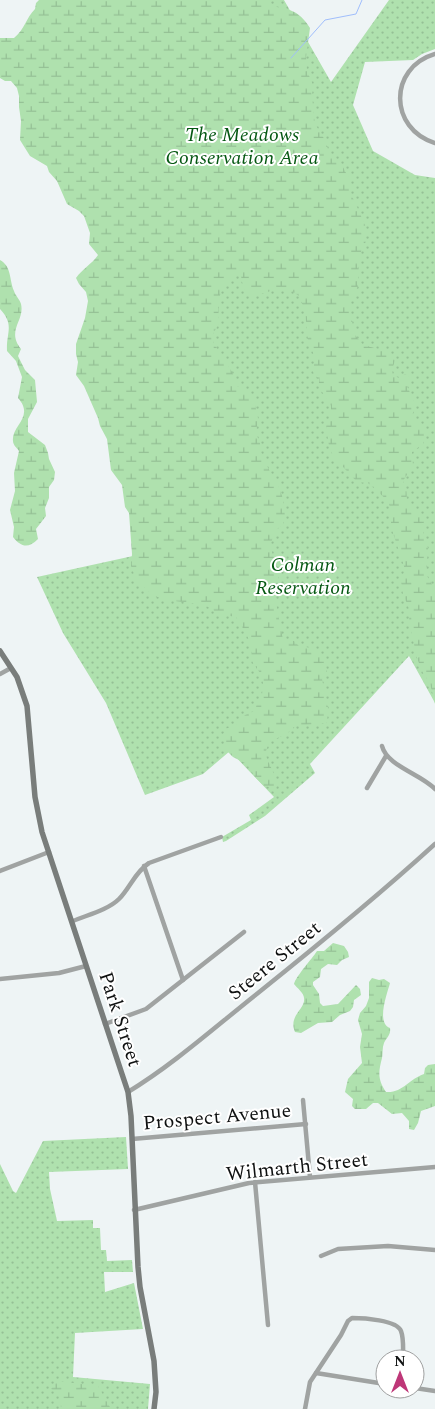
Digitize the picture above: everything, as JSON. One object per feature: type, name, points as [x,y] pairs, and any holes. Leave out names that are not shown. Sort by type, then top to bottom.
[{"type":"main road","name":"Park Street","points":[[0,651],[20,684],[27,706],[35,797],[42,832],[73,920],[86,966],[128,1092],[140,1287],[154,1361],[156,1392],[154,1409]]},
{"type":"street","points":[[435,54],[421,60],[410,70],[402,84],[400,98],[402,113],[410,127],[421,137],[435,143]]},
{"type":"street","points":[[0,674],[11,668]]},
{"type":"street","points":[[382,746],[386,756],[421,777],[435,789]]},
{"type":"street","points":[[367,788],[386,756]]},
{"type":"street","points":[[73,920],[115,903],[144,866],[154,860],[221,837]]},
{"type":"street","name":"Steere Street","points":[[128,1092],[155,1076],[352,916],[435,844]]},
{"type":"street","points":[[0,871],[49,852]]},
{"type":"street","points":[[144,866],[183,980]]},
{"type":"street","points":[[105,1024],[146,1009],[244,932]]},
{"type":"street","points":[[0,978],[59,973],[86,966]]},
{"type":"street","points":[[303,1100],[310,1177]]},
{"type":"street","name":"Prospect Avenue","points":[[132,1138],[306,1124]]},
{"type":"street","name":"Wilmarth Street","points":[[134,1210],[255,1182],[435,1168]]},
{"type":"street","points":[[255,1182],[268,1325]]},
{"type":"street","points":[[321,1256],[338,1249],[395,1245],[435,1250]]},
{"type":"street","points":[[305,1409],[310,1382],[341,1335],[348,1320],[352,1318],[391,1322],[398,1326],[401,1332],[402,1349]]},
{"type":"street","points":[[316,1373],[375,1382]]},
{"type":"green space","name":"The Meadows Conservation Area","points":[[39,0],[263,0],[276,7],[293,11],[310,28],[306,57],[307,71],[313,85],[312,96],[315,124],[325,140],[329,152],[341,163],[350,178],[350,192],[365,224],[366,241],[359,257],[358,286],[351,300],[349,316],[355,335],[363,345],[390,352],[395,360],[392,370],[393,375],[399,378],[405,374],[410,377],[407,386],[415,404],[412,417],[421,423],[426,433],[423,444],[412,452],[413,465],[403,481],[409,505],[427,521],[423,534],[428,548],[426,574],[435,590],[435,704],[430,683],[423,673],[417,658],[409,621],[410,611],[403,594],[401,582],[404,566],[391,527],[391,509],[387,500],[368,483],[357,482],[333,456],[329,446],[326,426],[331,414],[331,406],[319,387],[319,379],[313,372],[315,358],[308,340],[305,312],[300,297],[291,290],[273,291],[258,295],[248,293],[244,288],[239,272],[235,273],[221,292],[218,302],[219,323],[212,336],[214,344],[232,372],[237,386],[248,392],[254,401],[258,418],[256,433],[260,443],[260,450],[277,482],[283,499],[285,517],[283,524],[275,531],[270,546],[279,573],[278,583],[274,592],[283,640],[294,641],[299,646],[318,649],[327,671],[322,679],[328,708],[327,723],[296,726],[288,733],[269,742],[265,754],[278,783],[276,788],[264,786],[255,777],[247,764],[233,757],[226,750],[223,730],[238,724],[245,715],[254,711],[262,695],[263,683],[260,673],[251,658],[252,647],[236,617],[219,614],[205,605],[167,600],[152,595],[136,579],[131,566],[129,513],[125,507],[122,485],[111,470],[107,439],[84,386],[76,375],[78,362],[76,344],[85,318],[88,301],[86,292],[76,278],[98,255],[89,244],[90,233],[84,216],[67,204],[57,181],[49,172],[47,166],[30,156],[20,140],[21,121],[17,88],[11,81],[5,81],[0,78],[0,38],[14,38],[18,35]]},
{"type":"green space","name":"Colman Reservation","points":[[156,0],[284,0],[331,82],[389,0],[435,0],[435,49],[413,60],[365,62],[353,105],[373,151],[415,175],[435,178],[435,703],[409,656],[310,764],[315,773],[265,816],[223,842],[222,837],[251,820],[249,815],[274,797],[230,751],[203,774],[145,795],[106,703],[63,633],[37,577],[174,547],[155,211]]},
{"type":"green space","points":[[0,260],[7,266],[12,287],[21,304],[21,316],[15,331],[17,342],[21,349],[18,356],[25,370],[35,380],[37,402],[28,419],[28,432],[45,445],[55,472],[54,480],[49,487],[49,498],[45,508],[46,516],[36,529],[38,539],[25,546],[13,537],[14,527],[10,510],[15,491],[14,473],[19,451],[14,444],[13,436],[24,411],[23,405],[18,398],[22,377],[16,361],[7,351],[9,324],[0,309]]},
{"type":"green space","points":[[333,943],[344,946],[349,957],[337,965],[328,964],[321,969],[320,977],[313,982],[319,994],[320,1003],[323,1006],[338,1004],[356,985],[360,989],[361,995],[354,1000],[350,1011],[340,1015],[332,1022],[318,1023],[301,1033],[295,1032],[293,1026],[295,1017],[304,1002],[304,996],[294,984],[295,981],[317,951],[324,951]]},
{"type":"green space","points":[[372,978],[384,979],[390,983],[383,1014],[386,1025],[390,1030],[383,1045],[379,1072],[381,1084],[386,1092],[402,1088],[424,1074],[425,1068],[428,1065],[435,1064],[435,1106],[421,1111],[414,1130],[409,1129],[409,1121],[402,1113],[392,1114],[378,1103],[373,1103],[366,1109],[355,1109],[352,1106],[353,1099],[345,1092],[348,1079],[362,1063],[360,1047],[362,1034],[358,1020],[369,998],[369,982]]},
{"type":"green space","points":[[126,1137],[128,1169],[49,1172],[50,1189],[57,1221],[93,1220],[93,1228],[100,1228],[101,1250],[106,1250],[107,1261],[132,1260],[133,1272],[104,1272],[105,1292],[134,1283],[143,1329],[75,1333],[73,1377],[150,1384],[148,1409],[0,1409],[0,1164],[13,1191],[16,1193],[43,1141]]},
{"type":"green space","points":[[57,1381],[98,1386],[111,1409],[61,1409],[60,1394],[51,1389]]},
{"type":"waterway","points":[[291,58],[325,20],[356,14],[362,0]]}]
